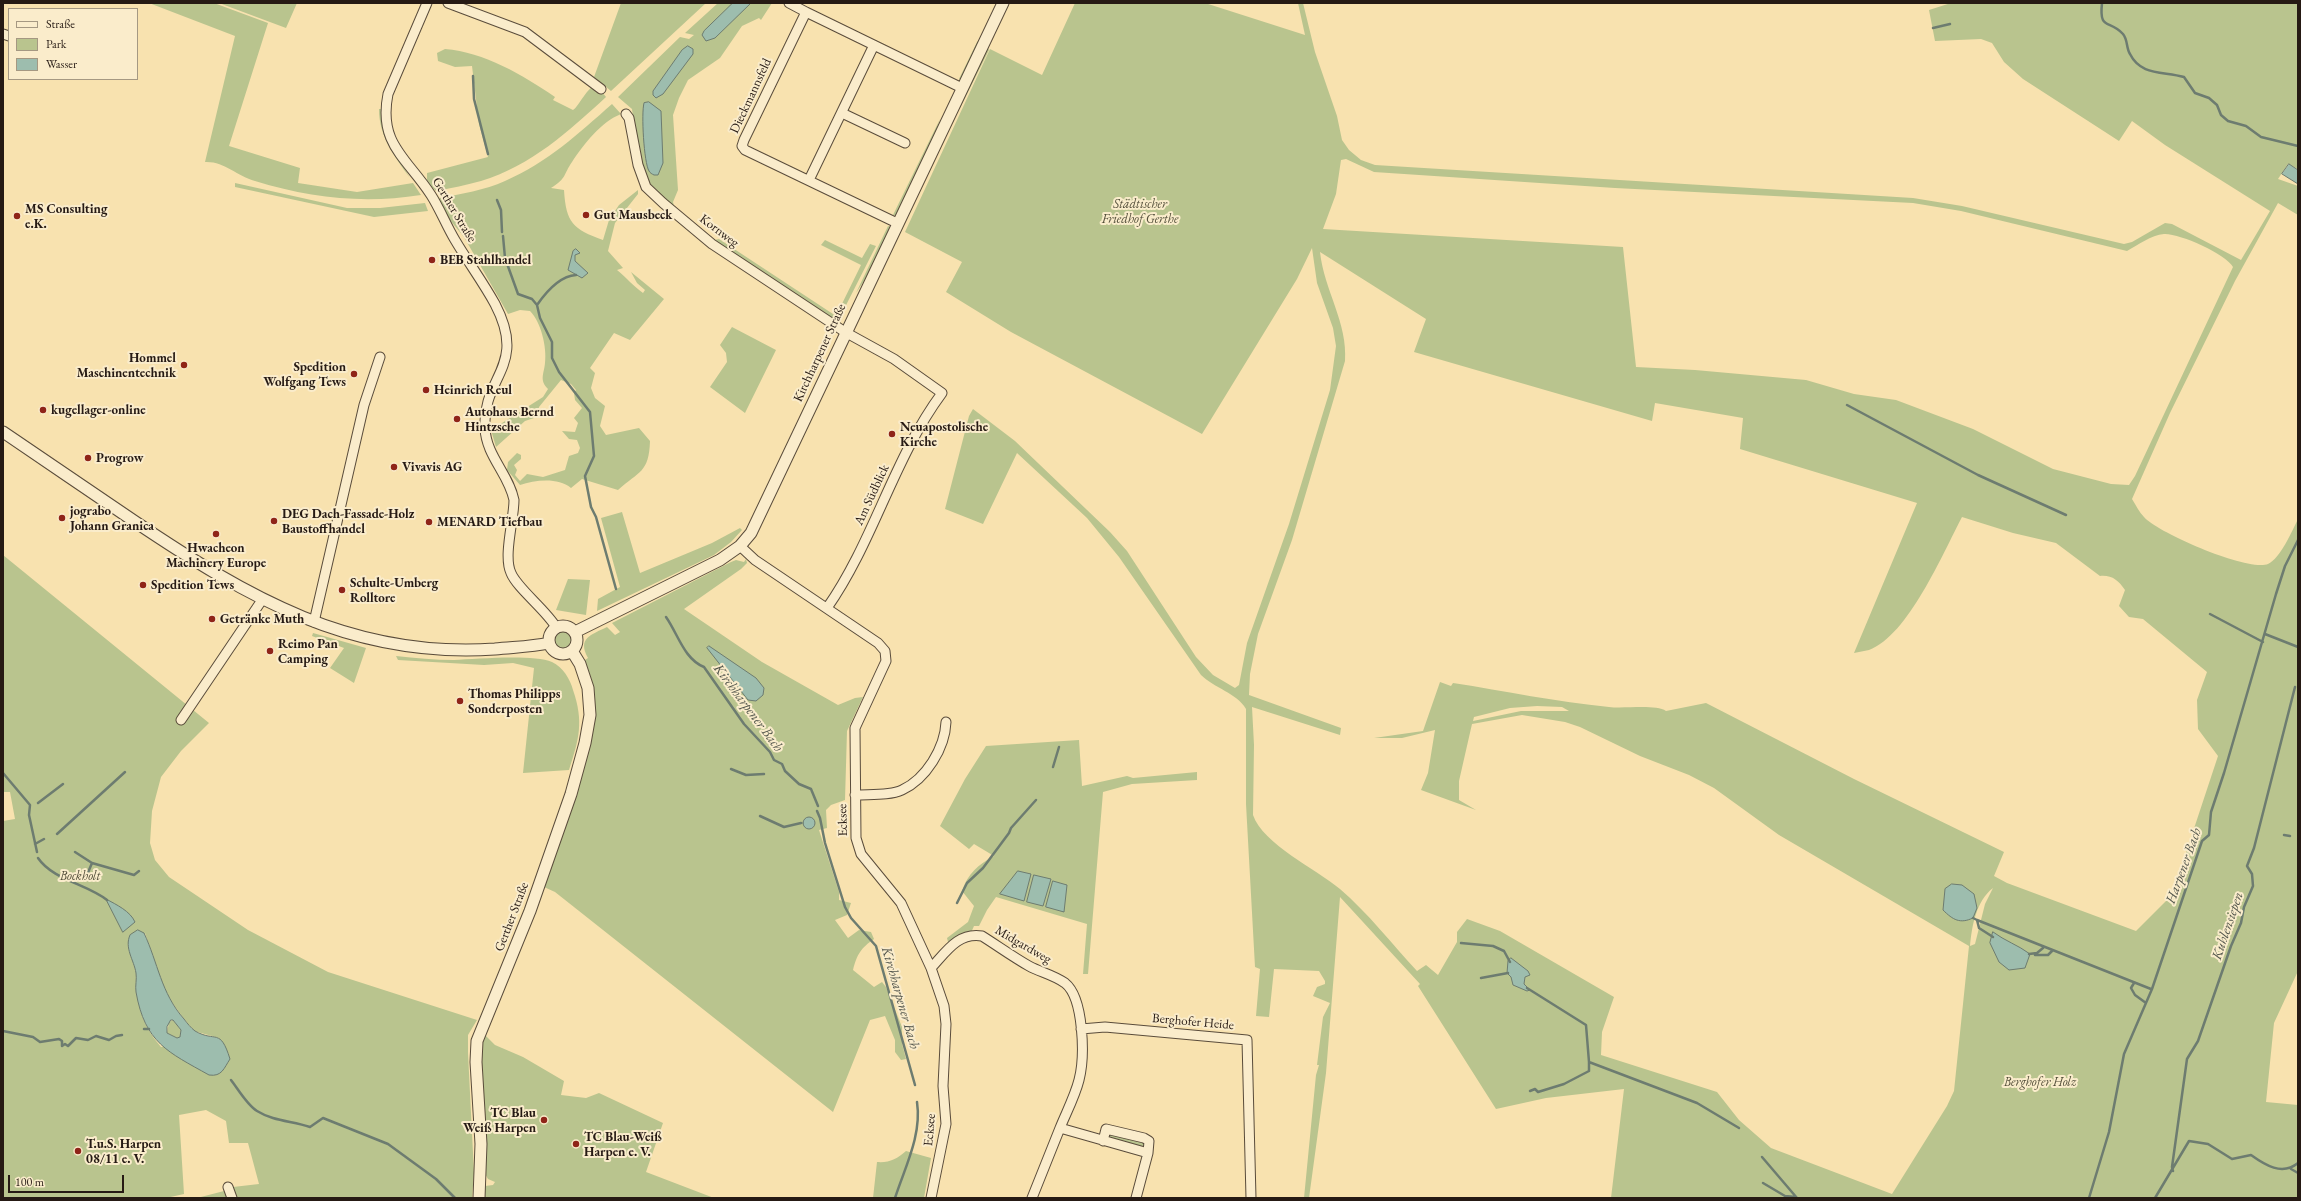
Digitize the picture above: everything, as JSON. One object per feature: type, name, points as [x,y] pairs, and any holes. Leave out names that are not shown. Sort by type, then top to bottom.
[{"type":"street","name":"Gerther Straße","points":[[427,3],[388,94],[385,107],[386,122],[395,148],[430,193],[445,224],[495,304],[505,329],[506,358],[487,404],[485,430],[492,455],[513,492],[514,500],[509,560],[510,573],[549,615],[556,627]]},
{"type":"street","points":[[448,3],[525,32],[602,89]]},
{"type":"street","points":[[789,3],[962,88]]},
{"type":"street","name":"Kirchharpener Straße","points":[[575,632],[724,558],[740,546],[753,530],[845,332],[1003,3]]},
{"type":"street","name":"Dieckmannsfeld","points":[[806,12],[742,146],[745,150],[897,223]]},
{"type":"street","points":[[809,180],[874,45]]},
{"type":"street","points":[[842,113],[904,143]]},
{"type":"street","name":"Kornweg","points":[[626,114],[629,118],[638,165],[646,187],[712,244],[845,332],[894,359],[942,393]]},
{"type":"street","points":[[314,622],[364,404],[380,357]]},
{"type":"street","name":"Am Südblick","points":[[827,608],[850,571],[921,423],[942,393]]},
{"type":"street","points":[[3,432],[166,542],[262,600],[314,622],[376,641],[430,649],[478,650],[549,643]]},
{"type":"street","name":"Ecksee","points":[[740,546],[755,560],[878,643],[885,651],[886,661],[855,728],[856,838],[858,848],[901,903],[930,968],[944,1006],[946,1024],[943,1086],[946,1124],[931,1198]]},
{"type":"street","points":[[181,720],[262,600]]},
{"type":"street","points":[[568,626],[575,632],[577,644],[572,651],[568,653],[558,653],[549,643],[550,634],[556,627],[568,626]]},
{"type":"street","name":"Gerther Straße","points":[[479,1198],[482,1144],[476,1062],[477,1041],[530,911],[570,794],[589,727],[590,704],[588,688],[580,664],[572,651]]},
{"type":"street","points":[[855,796],[901,791],[914,782],[925,772],[942,744],[945,736],[946,722]]},
{"type":"street","name":"Midgardweg","points":[[930,968],[958,940],[974,934],[982,936],[1029,966],[1065,983],[1074,994],[1081,1029]]},
{"type":"street","name":"Berghofer Heide","points":[[1081,1029],[1106,1027],[1247,1040],[1251,1198]]},
{"type":"street","points":[[1032,1198],[1079,1080],[1082,1049],[1081,1029]]},
{"type":"street","points":[[1060,1128],[1148,1153]]},
{"type":"street","points":[[1103,1141],[1106,1129],[1144,1138],[1150,1141],[1136,1198]]},
{"type":"street","points":[[228,1187],[232,1198]]},
{"type":"green space","points":[[149,3],[214,3],[268,23],[229,146],[300,168],[298,183],[357,192],[413,183],[421,195],[400,198],[358,199],[337,198],[296,192],[248,179],[224,166],[212,162],[205,162],[235,36]]},
{"type":"green space","points":[[219,3],[297,3],[286,28]]},
{"type":"green space","points":[[621,3],[706,3],[611,91],[594,77]]},
{"type":"green space","points":[[718,3],[772,3],[761,20],[759,18],[742,26],[720,58],[688,80],[679,98],[673,115],[678,190],[673,202],[674,206],[714,240],[719,239],[836,316],[861,265],[821,245],[825,240],[862,258],[870,244],[876,246],[838,321],[835,322],[713,242],[649,186],[644,174],[637,146],[632,109],[618,97],[680,37],[689,39],[694,35],[685,33]]},
{"type":"green space","points":[[1075,3],[1205,3],[1305,35],[1298,3],[1303,3],[1315,52],[1337,116],[1342,140],[1349,150],[1361,160],[1375,165],[1913,198],[1962,206],[2124,244],[2132,242],[2165,223],[2172,224],[2241,260],[2270,211],[2165,145],[2132,121],[2119,141],[2023,79],[2004,62],[1992,43],[1981,39],[1935,41],[1929,10],[1951,3],[2298,3],[2298,169],[2288,164],[2278,179],[2298,186],[2298,215],[2278,203],[2235,281],[2170,413],[2132,499],[2144,517],[2166,532],[2204,550],[2242,562],[2258,565],[2268,564],[2277,557],[2298,519],[2298,971],[2274,1023],[2266,1102],[2298,1105],[2298,1198],[1611,1198],[1624,1089],[1546,1098],[1496,1109],[1418,986],[1420,984],[1340,897],[1326,1073],[1309,1198],[1304,1198],[1323,1017],[1330,1003],[1313,996],[1317,987],[1325,984],[1325,981],[1319,971],[1274,969],[1269,1017],[1256,1016],[1260,969],[1255,967],[1246,804],[1246,709],[1237,699],[1206,680],[1201,675],[1119,557],[1087,518],[1017,453],[983,524],[945,509],[969,416],[973,409],[1015,441],[1110,532],[1127,551],[1196,657],[1213,675],[1235,688],[1239,685],[1247,643],[1289,524],[1330,390],[1336,346],[1333,328],[1317,283],[1312,248],[1297,279],[1202,434],[1011,332],[946,292],[962,262],[905,232],[990,49],[1042,75]],"holes":[[[1346,159],[1374,172],[1615,188],[1913,203],[1961,211],[2127,251],[2154,236],[2164,234],[2171,235],[2202,245],[2221,256],[2233,267],[2135,476],[2129,485],[2111,484],[2053,469],[1973,429],[1896,400],[1854,394],[1806,380],[1695,370],[1636,367],[1623,247],[1323,229],[1336,194],[1341,160]],[[1320,252],[1426,319],[1414,352],[1652,421],[1655,403],[1743,418],[1740,449],[1917,503],[1854,653],[1869,650],[1883,642],[1911,611],[1935,571],[1962,517],[2013,533],[2056,543],[2100,576],[2111,577],[2120,583],[2125,590],[2119,606],[2129,617],[2143,619],[2207,672],[2197,700],[2198,729],[2218,756],[2172,895],[2136,931],[2007,883],[1994,876],[2004,852],[1854,779],[1706,703],[1666,711],[1648,707],[1609,707],[1453,683],[1451,686],[1440,682],[1423,731],[1374,738],[1402,738],[1435,730],[1428,773],[1421,790],[1476,810],[1459,800],[1459,781],[1472,724],[1522,715],[1565,722],[1580,727],[1640,756],[1689,775],[1714,788],[1779,835],[1969,946],[1954,1091],[1947,1106],[1892,1194],[1771,1148],[1739,1120],[1717,1092],[1601,1055],[1602,1032],[1614,997],[1500,931],[1467,919],[1457,932],[1457,942],[1438,975],[1426,965],[1417,971],[1370,918],[1350,898],[1330,881],[1279,846],[1267,836],[1259,826],[1253,815],[1254,745],[1252,707],[1340,735],[1341,728],[1249,695],[1250,674],[1258,634],[1292,540],[1345,361],[1343,333],[1322,266]],[[1537,706],[1562,707],[1569,711],[1521,711],[1473,721],[1474,717],[1510,708]],[[1993,888],[1985,904],[1975,944],[1970,946],[1976,914],[1987,893]]]},
{"type":"green space","points":[[979,40],[961,79],[959,79],[977,42]]},
{"type":"green space","points":[[987,46],[989,50],[960,108],[957,108]]},
{"type":"green space","points":[[445,49],[474,55],[503,66],[555,97],[553,100],[573,110],[593,86],[602,92],[606,97],[563,135],[533,157],[481,181],[436,191],[427,183],[427,173],[488,157],[479,124],[472,66],[455,67],[438,61],[437,53]]},
{"type":"green space","points":[[612,104],[621,114],[607,122],[594,134],[569,166],[562,179],[551,188],[564,190],[569,217],[578,228],[603,240],[609,220],[619,205],[638,190],[638,194],[615,223],[608,251],[623,268],[617,270],[636,288],[643,293],[645,290],[637,283],[631,272],[664,299],[630,340],[614,333],[590,368],[595,373],[591,388],[595,398],[605,406],[600,426],[606,435],[639,428],[650,441],[648,459],[642,470],[618,490],[582,479],[571,488],[560,482],[546,480],[520,485],[507,470],[508,462],[517,453],[521,455],[521,459],[514,465],[517,470],[515,475],[520,481],[527,474],[543,477],[565,470],[569,456],[578,453],[580,448],[577,440],[569,439],[562,431],[575,432],[578,423],[574,418],[582,408],[575,400],[574,393],[576,390],[571,384],[561,380],[539,407],[537,417],[525,421],[496,447],[491,430],[543,397],[548,389],[543,380],[545,363],[544,342],[540,328],[530,311],[520,310],[508,314],[464,237],[449,219],[439,198],[489,187],[521,173],[562,147]]},
{"type":"green space","points":[[379,109],[381,109],[382,122],[388,141],[410,178],[385,138]]},
{"type":"green space","points":[[940,119],[933,139],[896,216],[893,215]]},
{"type":"green space","points":[[235,183],[347,208],[380,208],[425,203],[428,211],[374,217],[235,187]]},
{"type":"green space","points":[[888,226],[891,227],[868,275],[856,293]]},
{"type":"green space","points":[[732,327],[776,350],[745,413],[710,387],[727,362],[726,353],[720,345]]},
{"type":"green space","points":[[622,512],[640,573],[712,543],[740,528],[742,530],[731,542],[714,555],[597,611],[598,599],[620,587],[601,518]]},
{"type":"green space","name":"Bockholt","points":[[3,555],[209,723],[181,751],[161,777],[152,811],[150,843],[155,860],[169,877],[248,930],[328,972],[477,1020],[468,1035],[474,1173],[472,1198],[237,1198],[233,1187],[259,1184],[248,1143],[229,1143],[226,1121],[206,1110],[179,1115],[184,1194],[166,1198],[3,1198],[3,821],[15,819],[10,792],[3,792]],"holes":[[[145,933],[164,991],[194,1031],[219,1038],[161,1047],[151,1033],[144,1020],[138,992],[139,964]]]},
{"type":"green space","points":[[746,559],[747,563],[741,569],[684,609],[762,662],[838,705],[855,698],[863,697],[847,731],[845,800],[831,805],[826,810],[827,828],[819,830],[839,892],[839,900],[851,903],[847,915],[835,920],[848,938],[859,930],[871,932],[874,939],[860,952],[853,970],[874,987],[882,982],[886,987],[902,1027],[902,1044],[906,1059],[901,1060],[895,1052],[895,1040],[885,1016],[870,1020],[833,1112],[555,892],[544,887],[485,1035],[495,1045],[523,1057],[564,1081],[561,1095],[586,1098],[599,1093],[663,1123],[646,1172],[714,1198],[484,1198],[485,1186],[493,1185],[495,1182],[488,1179],[484,1172],[480,1046],[528,925],[594,696],[592,681],[585,660],[588,658],[584,646],[585,642],[591,635],[607,627],[615,635],[620,632],[612,623],[731,562],[736,560],[744,562]]},
{"type":"green space","points":[[568,579],[590,580],[586,615],[556,610]]},
{"type":"green space","points":[[563,631],[569,634],[572,640],[569,646],[563,649],[557,646],[554,640],[557,634]]},
{"type":"green space","points":[[313,633],[366,648],[354,683],[330,668],[344,648],[312,636]]},
{"type":"green space","points":[[396,656],[447,660],[532,658],[556,664],[566,674],[572,686],[578,712],[578,740],[569,770],[523,773],[534,668],[513,663],[484,665],[398,660]]},
{"type":"green space","points":[[1079,740],[1082,786],[1127,776],[1133,778],[1197,772],[1197,780],[1132,784],[1103,792],[1088,974],[1083,974],[1087,924],[996,897],[979,926],[974,926],[970,935],[960,935],[949,946],[947,938],[968,922],[974,906],[962,891],[967,879],[974,870],[994,856],[974,844],[969,849],[940,826],[965,779],[986,746]]},
{"type":"green space","points":[[173,1020],[181,1030],[180,1037],[177,1038],[167,1033],[169,1022]]},
{"type":"green space","points":[[1111,1133],[1145,1141],[1145,1148],[1110,1141],[1108,1136]]},
{"type":"green space","points":[[906,1151],[931,1158],[924,1198],[873,1198],[877,1162],[893,1160]]},
{"type":"green space","points":[[224,1191],[227,1198],[197,1198]]},
{"type":"water","points":[[733,3],[751,3],[715,38],[706,41],[702,35],[704,31]]},
{"type":"water","points":[[688,46],[693,49],[693,54],[663,94],[656,98],[653,95],[653,91],[682,50]]},
{"type":"water","points":[[649,102],[661,111],[663,163],[658,175],[650,173],[647,166],[644,149],[643,108],[644,103]]},
{"type":"water","points":[[2289,164],[2298,170],[2298,184],[2282,174]]},
{"type":"water","points":[[576,249],[580,253],[575,255],[575,261],[588,273],[582,278],[568,270],[573,251]]},
{"type":"water","points":[[709,646],[756,678],[764,688],[763,695],[756,701],[748,700],[707,648]]},
{"type":"water","points":[[807,817],[811,817],[815,823],[811,829],[807,829],[803,825],[803,821]]},
{"type":"water","points":[[1018,871],[1031,874],[1024,901],[1000,894]]},
{"type":"water","points":[[1034,875],[1051,879],[1043,906],[1027,902]]},
{"type":"water","points":[[1053,881],[1067,885],[1064,912],[1046,907]]},
{"type":"water","points":[[1952,884],[1962,885],[1974,894],[1977,908],[1973,918],[1960,921],[1953,919],[1943,910],[1945,889]]},
{"type":"water","points":[[106,899],[127,911],[133,918],[135,922],[123,932]]},
{"type":"water","points":[[138,930],[144,933],[170,999],[189,1025],[195,1031],[220,1039],[223,1043],[230,1059],[224,1069],[217,1075],[209,1075],[182,1060],[160,1044],[152,1035],[145,1023],[136,992],[136,973],[128,945],[130,935]],"holes":[[[171,1020],[173,1020],[181,1030],[180,1037],[177,1038],[167,1033],[167,1027]]]},
{"type":"water","points":[[1993,932],[2030,954],[2025,968],[2009,970],[1999,962],[1990,943]]},
{"type":"water","points":[[1511,958],[1528,971],[1530,975],[1525,977],[1524,984],[1530,990],[1527,991],[1513,985],[1511,977],[1507,973],[1508,961]]},
{"type":"waterway","points":[[2102,3],[2102,18],[2106,23],[2123,34],[2130,54],[2140,66],[2153,72],[2184,77],[2195,93],[2209,98],[2217,105],[2221,115],[2228,121],[2246,126],[2261,137],[2298,146]]},
{"type":"waterway","points":[[1933,28],[1950,24]]},
{"type":"waterway","name":"Kirchharpener Bach","points":[[473,76],[474,99],[488,154]]},
{"type":"waterway","name":"Kirchharpener Bach","points":[[497,200],[501,210],[502,232]]},
{"type":"waterway","name":"Kirchharpener Bach","points":[[503,236],[505,258],[518,294],[532,299],[537,305],[540,318],[552,342],[552,358],[559,372],[590,412],[594,456],[585,476],[591,507],[596,517],[616,589]]},
{"type":"waterway","points":[[537,305],[549,290],[564,278],[576,275]]},
{"type":"waterway","points":[[1847,405],[1978,475],[2066,515]]},
{"type":"waterway","name":"Harpener Bach","points":[[2089,1198],[2109,1132],[2124,1054],[2152,989],[2202,841],[2209,835],[2211,812],[2224,773],[2276,594],[2285,566],[2298,540]]},
{"type":"waterway","points":[[2210,614],[2263,642]]},
{"type":"waterway","name":"Kirchharpener Bach","points":[[666,617],[686,652],[691,658],[704,667],[744,724],[770,752],[774,760],[782,764],[785,771],[799,784],[811,789],[818,806]]},
{"type":"waterway","points":[[2265,634],[2298,647]]},
{"type":"waterway","name":"Kuhlensiepen","points":[[2173,1171],[2172,1167],[2187,1059],[2198,1041],[2231,946],[2241,923],[2244,907],[2253,886],[2252,874],[2247,866],[2254,848],[2295,687]]},
{"type":"waterway","points":[[1053,767],[1059,747]]},
{"type":"waterway","points":[[731,769],[746,775],[764,774]]},
{"type":"waterway","points":[[57,834],[125,772]]},
{"type":"waterway","name":"Kirchharpener Bach","points":[[3,773],[30,805],[29,815],[37,852]]},
{"type":"waterway","points":[[38,803],[63,784]]},
{"type":"waterway","points":[[957,903],[967,883],[983,868],[1009,833],[1011,828],[1036,800]]},
{"type":"waterway","name":"Kirchharpener Bach","points":[[817,811],[820,818],[825,843],[845,907],[851,918],[876,946],[915,1085]]},
{"type":"waterway","points":[[760,816],[784,827],[801,823]]},
{"type":"waterway","points":[[2284,835],[2290,836]]},
{"type":"waterway","points":[[35,844],[44,839]]},
{"type":"waterway","points":[[75,852],[92,863]]},
{"type":"waterway","name":"Kirchharpener Bach","points":[[38,858],[52,872],[107,900]]},
{"type":"waterway","points":[[87,875],[92,863],[134,875],[139,871]]},
{"type":"waterway","points":[[1973,918],[1977,920],[1979,928],[1993,937]]},
{"type":"waterway","points":[[1977,920],[2151,989]]},
{"type":"waterway","points":[[1461,943],[1493,946],[1504,951],[1510,962]]},
{"type":"waterway","points":[[2029,954],[2037,953],[2043,948]]},
{"type":"waterway","points":[[2035,955],[2048,955],[2052,951]]},
{"type":"waterway","points":[[1481,978],[1508,973]]},
{"type":"waterway","points":[[2134,983],[2131,988],[2135,995],[2146,1003]]},
{"type":"waterway","points":[[1527,988],[1586,1025],[1589,1062],[1697,1103],[1739,1128]]},
{"type":"waterway","points":[[144,1029],[149,1029]]},
{"type":"waterway","points":[[3,1031],[33,1037],[40,1042],[59,1039],[62,1041],[62,1046],[65,1044],[68,1046],[76,1038],[88,1040],[96,1036],[109,1040],[116,1036],[122,1035]]},
{"type":"waterway","points":[[1530,1091],[1535,1089],[1538,1092],[1564,1084],[1589,1071],[1589,1062]]},
{"type":"waterway","name":"Kirchharpener Bach","points":[[231,1080],[250,1105],[263,1114],[276,1119],[310,1127],[323,1118],[388,1144],[436,1179],[455,1198]]},
{"type":"waterway","name":"Kirchharpener Bach","points":[[895,1198],[915,1139],[918,1114],[917,1102]]},
{"type":"waterway","points":[[2155,1198],[2189,1141],[2208,1144],[2232,1159],[2251,1155],[2274,1168],[2286,1169],[2298,1163]]},
{"type":"waterway","points":[[1762,1157],[1797,1198]]},
{"type":"waterway","points":[[2291,1169],[2298,1173]]},
{"type":"waterway","points":[[1763,1183],[1785,1196],[1796,1197]]},
{"type":"place","name":"Gut Mausbeck","points":[[586,215]]},
{"type":"place","name":"MS Consulting e.K.","points":[[17,216]]},
{"type":"place","name":"BEB Stahlhandel","points":[[432,260]]},
{"type":"place","name":"Hommel Maschinentechnik","points":[[184,365]]},
{"type":"place","name":"Spedition Wolfgang Tews","points":[[354,374]]},
{"type":"place","name":"Heinrich Reul","points":[[426,390]]},
{"type":"place","name":"kugellager-online","points":[[43,410]]},
{"type":"place","name":"Autohaus Bernd Hintzsche","points":[[457,419]]},
{"type":"place","name":"Neuapostolische Kirche","points":[[892,434]]},
{"type":"place","name":"Progrow","points":[[88,458]]},
{"type":"place","name":"Vivavis AG","points":[[394,467]]},
{"type":"place","name":"jograbo Johann Granica","points":[[62,518]]},
{"type":"place","name":"DEG Dach-Fassade-Holz Baustoffhandel","points":[[274,521]]},
{"type":"place","name":"MENARD Tiefbau","points":[[429,522]]},
{"type":"place","name":"Hwacheon Machinery Europe","points":[[216,534]]},
{"type":"place","name":"Spedition Tews","points":[[143,585]]},
{"type":"place","name":"Schulte-Umberg Rolltore","points":[[342,590]]},
{"type":"place","name":"Getränke Muth","points":[[212,619]]},
{"type":"place","name":"Reimo Pan Camping","points":[[270,651]]},
{"type":"place","name":"Thomas Philipps Sonderposten","points":[[460,701]]},
{"type":"place","name":"TC Blau Weiß Harpen","points":[[544,1120]]},
{"type":"place","name":"TC Blau-Weiß Harpen e. V.","points":[[576,1144]]},
{"type":"place","name":"T.u.S. Harpen 08/11 e. V.","points":[[78,1151]]},
{"type":"park label","name":"Städtischer Friedhof Gerthe","points":[[1140,212]]},
{"type":"park label","name":"Berghofer Holz","points":[[2040,1082]]}]
